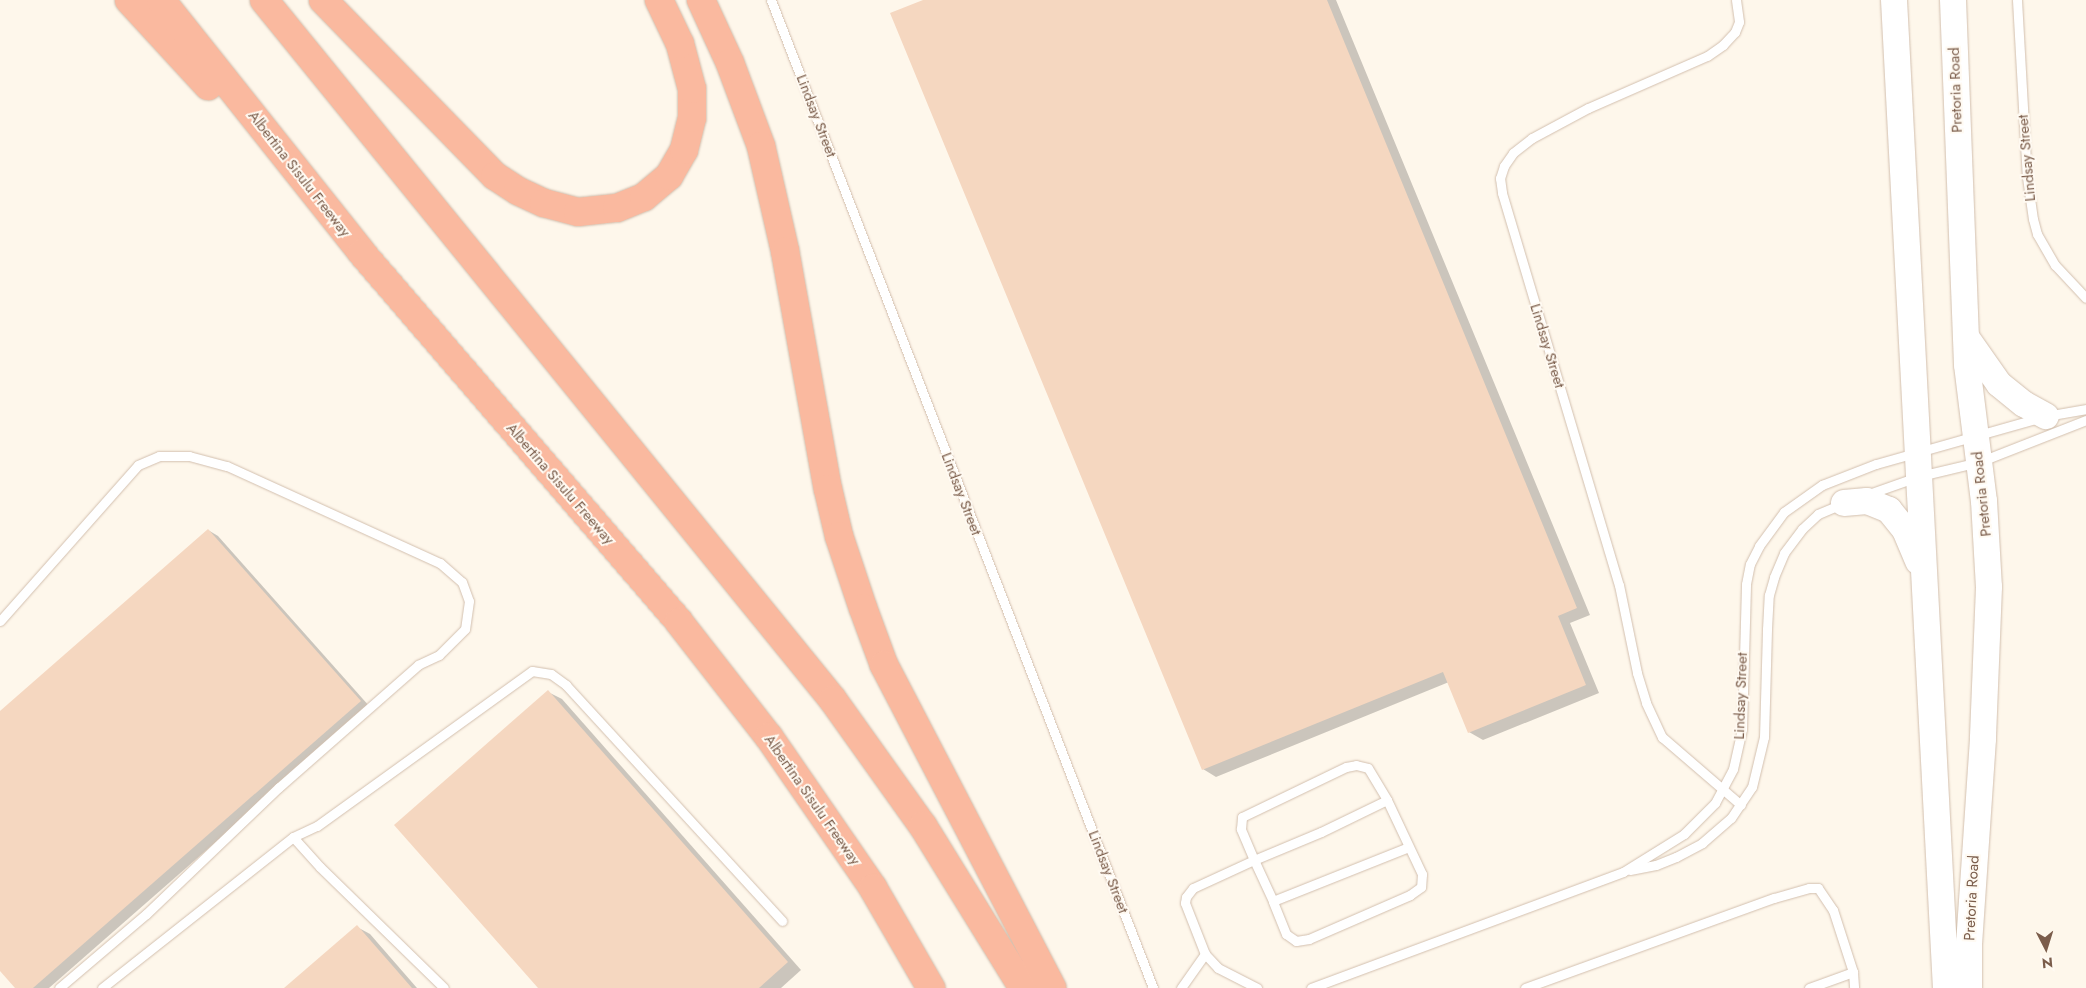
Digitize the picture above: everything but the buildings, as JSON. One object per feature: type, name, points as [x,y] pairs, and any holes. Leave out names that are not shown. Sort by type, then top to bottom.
[{"type":"highway","points":[[129,0],[362,253]]},
{"type":"highway","name":"Albertina Sisulu Freeway","points":[[161,0],[362,253],[672,615],[769,738],[873,888],[931,988]]},
{"type":"highway","points":[[264,0],[833,700],[923,826],[1022,988]]},
{"type":"highway","points":[[323,0],[495,176],[536,199],[563,210],[578,212],[617,208],[644,197],[669,176],[684,150],[692,118],[692,89],[680,44],[659,0]]},
{"type":"highway","points":[[701,0],[739,86],[761,146],[784,251],[828,490],[839,536],[863,608],[884,665],[1052,988]]},
{"type":"main road","name":"Pretoria Road","points":[[1894,0],[1946,988]]},
{"type":"main road","name":"Pretoria Road","points":[[1953,0],[1966,337],[1984,500],[1989,596],[1983,739],[1968,942],[1969,988]]},
{"type":"main road","points":[[1966,337],[1999,384],[2024,404],[2046,416]]},
{"type":"main road","points":[[1844,503],[1858,500],[1872,503],[1889,510],[1899,520],[1914,548],[1927,601]]},
{"type":"lane","name":"Lindsay Street","points":[[771,0],[1153,988]]},
{"type":"lane","name":"Lindsay Street","points":[[1736,0],[1739,22],[1734,32],[1723,45],[1707,56],[1588,108],[1532,138],[1513,153],[1504,166],[1500,178],[1502,193],[1619,585],[1637,673],[1646,703],[1662,738],[1741,805]]},
{"type":"lane","name":"Lindsay Street","points":[[2017,0],[2027,177],[2033,219],[2037,234],[2055,265],[2086,298]]},
{"type":"lane","name":"Lindsay Street","points":[[1311,988],[1622,872],[1656,864],[1692,850],[1724,825],[1741,805],[1752,787],[1764,737],[1769,595],[1784,553],[1802,529],[1818,514],[1844,503],[1918,463],[1977,449],[2046,416],[2086,409]]},
{"type":"lane","name":"Lindsay Street","points":[[1622,872],[1684,834],[1715,803],[1724,790],[1739,750],[1742,729],[1744,599],[1750,564],[1759,546],[1784,512],[1810,492],[1849,474],[1918,463],[2086,420]]},
{"type":"lane","points":[[0,621],[138,464],[159,456],[189,456],[226,466],[440,563],[462,582],[469,601],[465,629],[439,655],[418,665],[279,787],[146,914],[58,988]]},
{"type":"lane","points":[[102,988],[293,837],[317,826],[532,671],[551,674],[566,684],[782,920]]},
{"type":"lane","points":[[1356,765],[1368,768],[1387,800],[1422,874],[1421,887],[1410,895],[1309,940],[1296,941],[1286,934],[1273,900],[1241,830],[1242,817],[1346,767],[1356,765]]},
{"type":"lane","points":[[1258,988],[1218,968],[1205,954],[1185,903],[1186,897],[1193,888],[1321,832],[1387,800]]},
{"type":"lane","points":[[293,837],[320,867],[444,988]]},
{"type":"lane","points":[[1273,900],[1409,847]]},
{"type":"lane","points":[[1525,988],[1809,888],[1818,888],[1833,910],[1853,972],[1854,988]]},
{"type":"lane","points":[[1181,988],[1205,954]]},
{"type":"lane","points":[[1809,988],[1853,972]]}]
